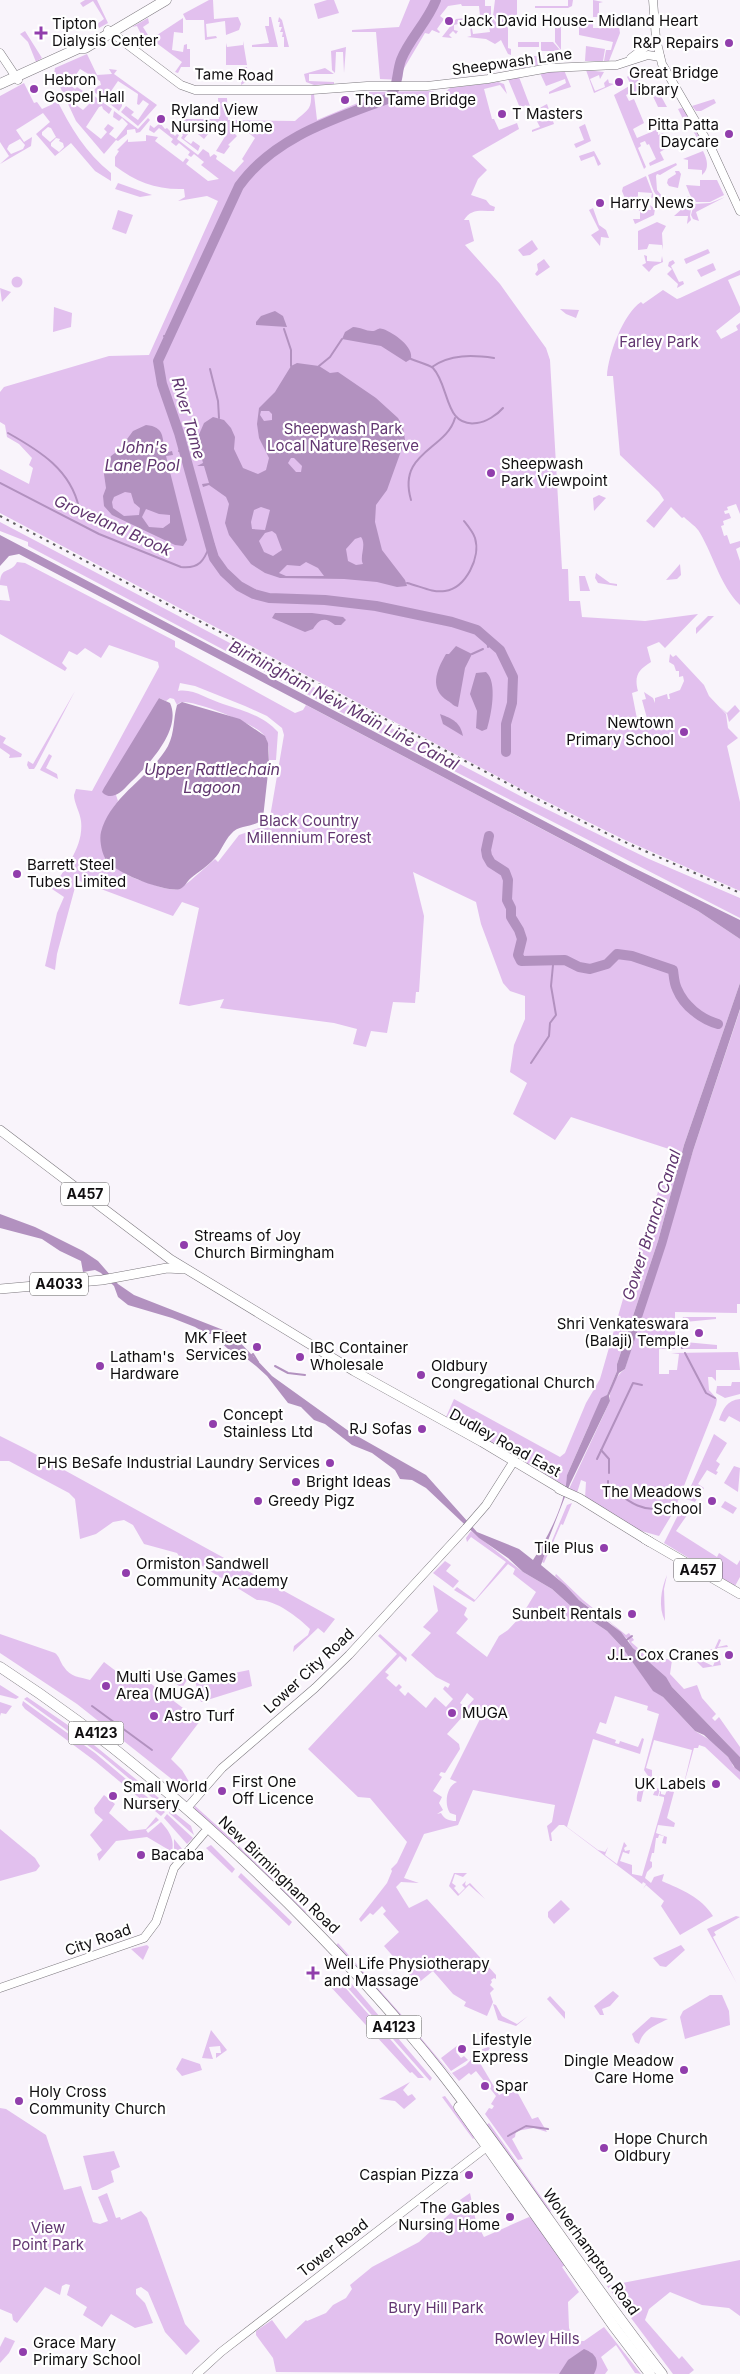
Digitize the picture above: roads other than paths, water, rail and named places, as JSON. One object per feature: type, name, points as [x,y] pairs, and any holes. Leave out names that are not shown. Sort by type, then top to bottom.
[{"type":"highway","points":[[0,90],[29,71],[80,46],[85,48],[159,0]]},
{"type":"highway","points":[[109,32],[166,0]]},
{"type":"highway","points":[[0,84],[14,80]]},
{"type":"highway","name":"New Birmingham Road","points":[[0,1667],[89,1728],[263,1878],[429,2057],[486,2132],[493,2146]]},
{"type":"highway","name":"New Birmingham Road","points":[[0,1674],[78,1728],[184,1810]]},
{"type":"highway","name":"New Birmingham Road","points":[[343,1963],[493,2146]]},
{"type":"highway","name":"Wolverhampton Road","points":[[493,2146],[550,2229],[662,2374]]},
{"type":"highway","name":"Wolverhampton Road","points":[[574,2261],[650,2374]]},
{"type":"highway","points":[[635,2340],[638,2351],[655,2374]]},
{"type":"main road","name":"A457","points":[[0,1130],[169,1263]]},
{"type":"main road","name":"Dudley Road East","points":[[169,1263],[189,1270],[453,1430],[568,1493],[577,1502],[740,1594]]},
{"type":"main road","name":"A4033","points":[[0,1289],[102,1280],[146,1271],[169,1263]]},
{"type":"main road","name":"A4033","points":[[146,1271],[179,1273],[206,1280]]},
{"type":"main road","name":"Dudley Road East","points":[[436,1419],[494,1449],[494,1451],[514,1463]]},
{"type":"street","points":[[653,0],[656,43],[660,57],[711,148],[740,211]]},
{"type":"street","name":"Tame Road","points":[[109,32],[188,89],[312,90],[376,85],[402,86]]},
{"type":"street","name":"Sheepwash Lane","points":[[626,62],[656,43]]},
{"type":"street","name":"Sheepwash Lane","points":[[402,86],[442,85],[549,68],[608,67],[648,55],[660,57]]},
{"type":"street","points":[[2,56],[14,80]]},
{"type":"street","name":"Lower City Road","points":[[184,1810],[222,1768],[332,1673],[469,1526],[486,1505],[514,1463]]},
{"type":"street","name":"City Road","points":[[0,1988],[132,1944],[144,1938],[156,1922],[174,1868],[207,1831]]},
{"type":"street","name":"Tower Road","points":[[197,2374],[221,2352],[493,2146]]},
{"type":"water","points":[[275,311],[283,316],[287,327],[256,325],[261,316]]},
{"type":"water","points":[[353,327],[370,331],[380,328],[387,331],[406,345],[411,354],[411,359],[406,362],[381,346],[342,339],[345,332]]},
{"type":"water","points":[[297,363],[319,366],[330,373],[338,372],[376,398],[398,418],[403,427],[405,440],[387,490],[376,505],[375,522],[382,550],[405,580],[407,586],[397,587],[377,582],[344,579],[280,578],[265,573],[251,564],[229,535],[225,523],[229,504],[226,497],[209,485],[203,487],[202,484],[209,483],[204,466],[197,466],[203,463],[197,439],[204,423],[213,417],[224,420],[231,428],[235,437],[234,449],[243,468],[258,474],[266,470],[269,458],[259,438],[257,424],[259,408],[275,392],[291,366]],"holes":[[[261,411],[269,411],[272,414],[272,420],[264,421],[260,415]],[[291,458],[294,458],[302,466],[301,472],[296,472],[288,463]],[[261,507],[270,510],[265,530],[252,529],[251,522],[254,510]],[[272,531],[276,534],[282,550],[273,556],[264,552],[259,541],[265,533]],[[361,537],[363,540],[363,564],[356,565],[348,561],[346,549],[355,539]],[[306,562],[318,568],[324,576],[286,576],[279,573],[287,565],[300,566]]]},
{"type":"water","name":"John's Lane Pool","points":[[146,425],[157,428],[162,434],[165,453],[172,451],[173,455],[166,456],[187,540],[183,546],[175,545],[112,515],[104,506],[103,496],[106,488],[104,474],[111,456],[119,450],[133,431]],"holes":[[[125,492],[131,493],[134,503],[140,508],[139,515],[124,516],[113,508],[112,502],[114,497]],[[146,509],[159,514],[170,515],[170,523],[163,528],[149,527],[142,517]]]},
{"type":"water","points":[[0,535],[628,865],[740,920],[740,939],[698,911],[19,554],[9,556],[0,566]]},
{"type":"water","points":[[275,613],[312,613],[343,617],[346,620],[341,625],[335,625],[323,620],[313,629],[305,632],[272,618]]},
{"type":"water","points":[[456,646],[472,654],[465,668],[458,707],[442,696],[436,685],[439,667],[446,654],[449,654]]},
{"type":"water","points":[[486,672],[490,677],[493,691],[487,729],[482,731],[476,728],[477,711],[470,694],[476,673]]},
{"type":"water","points":[[159,698],[170,703],[173,713],[172,724],[162,745],[148,764],[122,791],[112,796],[105,795],[102,792],[104,788]]},
{"type":"water","name":"Upper Rattlechain Lagoon","points":[[182,702],[240,719],[265,736],[268,743],[269,764],[263,818],[256,824],[239,828],[235,831],[212,862],[190,879],[182,888],[173,889],[142,881],[112,866],[104,855],[100,835],[113,807],[151,768],[168,746],[172,736],[177,705]]},
{"type":"water","points":[[440,714],[455,722],[460,727],[463,736],[443,724]]},
{"type":"water","points":[[740,983],[740,1009],[693,1151],[666,1245],[625,1369],[619,1373],[609,1396],[610,1401],[570,1484],[547,1543],[541,1565],[565,1585],[579,1600],[621,1632],[633,1648],[666,1677],[672,1687],[740,1757],[740,1772],[728,1757],[704,1735],[695,1731],[663,1697],[653,1691],[621,1646],[607,1631],[573,1608],[552,1589],[523,1572],[508,1558],[479,1538],[426,1488],[412,1480],[400,1479],[395,1470],[372,1453],[352,1445],[325,1424],[314,1420],[301,1407],[288,1403],[267,1376],[256,1366],[238,1352],[228,1349],[212,1334],[207,1334],[172,1318],[128,1305],[118,1297],[114,1286],[101,1273],[95,1270],[83,1272],[81,1261],[60,1251],[42,1239],[0,1228],[0,1214],[35,1227],[83,1251],[98,1261],[118,1284],[134,1295],[231,1333],[272,1376],[350,1432],[426,1475],[477,1532],[519,1549],[533,1560],[560,1508],[567,1475],[601,1398],[607,1395],[617,1371],[617,1364],[658,1241],[684,1145]]},
{"type":"water","points":[[584,2349],[592,2353],[596,2359],[597,2366],[594,2374],[559,2374],[568,2360]]},
{"type":"waterway","name":"River Tame","points":[[436,0],[428,16],[404,52],[399,65],[394,90],[387,99],[326,122],[287,142],[253,169],[239,186],[158,361],[162,384],[179,433],[214,558],[224,572],[239,586],[254,594],[269,598],[325,600],[376,606],[452,622],[477,630],[500,650],[513,677],[512,703],[506,724],[506,752]]},
{"type":"waterway","name":"River Tame","points":[[372,99],[378,102]]},
{"type":"waterway","points":[[284,329],[291,350],[291,366]]},
{"type":"waterway","name":"River Tame","points":[[164,336],[168,338]]},
{"type":"waterway","points":[[319,366],[330,357],[342,339]]},
{"type":"waterway","points":[[432,367],[446,360],[462,356],[494,358]]},
{"type":"waterway","points":[[411,359],[433,368],[453,413],[466,423],[477,423],[491,418],[503,408]]},
{"type":"waterway","points":[[210,369],[218,401],[219,418]]},
{"type":"waterway","name":"River Tame","points":[[157,376],[160,373]]},
{"type":"waterway","points":[[411,500],[409,484],[411,471],[416,461],[442,438],[450,429],[455,418]]},
{"type":"waterway","points":[[8,433],[42,455],[61,472],[69,483],[79,508]]},
{"type":"waterway","name":"River Tame","points":[[179,451],[182,447]]},
{"type":"waterway","name":"Groveland Brook","points":[[0,483],[99,534],[181,567],[192,567],[200,563],[210,545]]},
{"type":"waterway","points":[[407,583],[431,590],[445,591],[453,589],[465,578],[474,562],[476,546],[475,538],[464,521]]},
{"type":"waterway","name":"River Tame","points":[[487,638],[488,647]]},
{"type":"waterway","points":[[472,654],[483,649]]},
{"type":"waterway","name":"River Tame","points":[[489,836],[486,850],[487,856],[491,863],[505,872],[508,880],[507,900],[511,908],[511,917],[522,939],[518,955],[521,961],[565,960],[579,967],[590,969],[607,964],[617,954],[632,956],[673,970],[676,987],[684,1001],[699,1015],[718,1024]]},
{"type":"waterway","points":[[531,1063],[549,1036],[550,1023],[556,1015],[551,986],[552,959]]},
{"type":"waterway","points":[[679,1329],[680,1321]]},
{"type":"waterway","points":[[680,1338],[682,1348]]},
{"type":"waterway","points":[[685,1353],[706,1393],[715,1398]]},
{"type":"waterway","points":[[251,1356],[253,1354],[258,1362]]},
{"type":"waterway","points":[[275,1366],[288,1373],[305,1375]]},
{"type":"waterway","points":[[597,1459],[633,1383],[642,1385]]},
{"type":"waterway","points":[[601,1450],[609,1459],[609,1473]]},
{"type":"waterway","points":[[608,1481],[608,1486],[640,1507],[654,1509],[662,1507]]},
{"type":"waterway","points":[[625,1641],[632,1636]]},
{"type":"waterway","points":[[92,1706],[152,1750]]},
{"type":"waterway","points":[[508,2136],[526,2126],[548,2129]]},
{"type":"railway","points":[[0,516],[539,800],[620,840],[740,893]]},
{"type":"place","name":"Jack David House- Midland Heart","points":[[449,21]]},
{"type":"place","name":"Tipton Dialysis Center","points":[[41,33]]},
{"type":"place","name":"R&P Repairs","points":[[729,43]]},
{"type":"place","name":"Great Bridge Library","points":[[619,82]]},
{"type":"place","name":"Hebron Gospel Hall","points":[[34,89]]},
{"type":"place","name":"The Tame Bridge","points":[[345,100]]},
{"type":"place","name":"T Masters","points":[[502,114]]},
{"type":"place","name":"Ryland View Nursing Home","points":[[161,119]]},
{"type":"place","name":"Pitta Patta Daycare","points":[[729,134]]},
{"type":"place","name":"Harry News","points":[[600,203]]},
{"type":"place","name":"Sheepwash Park Viewpoint","points":[[491,473]]},
{"type":"place","name":"Newtown Primary School","points":[[684,732]]},
{"type":"place","name":"Barrett Steel Tubes Limited","points":[[17,874]]},
{"type":"place","name":"Streams of Joy Church Birmingham","points":[[184,1245]]},
{"type":"place","name":"Shri Venkateswara (Balaji) Temple","points":[[699,1333]]},
{"type":"place","name":"MK Fleet Services","points":[[257,1347]]},
{"type":"place","name":"IBC Container Wholesale","points":[[300,1357]]},
{"type":"place","name":"Latham's Hardware","points":[[100,1366]]},
{"type":"place","name":"Oldbury Congregational Church","points":[[421,1375]]},
{"type":"place","name":"Concept Stainless Ltd","points":[[213,1424]]},
{"type":"place","name":"RJ Sofas","points":[[422,1429]]},
{"type":"place","name":"PHS BeSafe Industrial Laundry Services","points":[[330,1463]]},
{"type":"place","name":"Bright Ideas","points":[[296,1482]]},
{"type":"place","name":"Greedy Pigz","points":[[258,1501]]},
{"type":"place","name":"The Meadows School","points":[[712,1501]]},
{"type":"place","name":"Tile Plus","points":[[604,1548]]},
{"type":"place","name":"Ormiston Sandwell Community Academy","points":[[126,1573]]},
{"type":"place","name":"Sunbelt Rentals","points":[[632,1614]]},
{"type":"place","name":"J.L. Cox Cranes","points":[[729,1655]]},
{"type":"place","name":"Multi Use Games Area (MUGA)","points":[[106,1686]]},
{"type":"place","name":"MUGA","points":[[452,1713]]},
{"type":"place","name":"Astro Turf","points":[[154,1716]]},
{"type":"place","name":"UK Labels","points":[[716,1784]]},
{"type":"place","name":"First One Off Licence","points":[[222,1791]]},
{"type":"place","name":"Small World Nursery","points":[[113,1796]]},
{"type":"place","name":"Bacaba","points":[[141,1855]]},
{"type":"place","name":"Well Life Physiotherapy and Massage","points":[[313,1973]]},
{"type":"place","name":"Lifestyle Express","points":[[462,2049]]},
{"type":"place","name":"Dingle Meadow Care Home","points":[[684,2070]]},
{"type":"place","name":"Spar","points":[[485,2086]]},
{"type":"place","name":"Holy Cross Community Church","points":[[19,2101]]},
{"type":"place","name":"Hope Church Oldbury","points":[[604,2148]]},
{"type":"place","name":"Caspian Pizza","points":[[469,2175]]},
{"type":"place","name":"The Gables Nursing Home","points":[[510,2217]]},
{"type":"place","name":"Grace Mary Primary School","points":[[23,2352]]},
{"type":"park label","name":"Farley Park","points":[[659,342]]},
{"type":"park label","name":"Sheepwash Park Local Nature Reserve","points":[[343,438]]},
{"type":"park label","name":"Black Country Millennium Forest","points":[[309,830]]},
{"type":"park label","name":"View Point Park","points":[[48,2236]]},
{"type":"park label","name":"Bury Hill Park","points":[[436,2308]]},
{"type":"park label","name":"Rowley Hills","points":[[537,2339]]},
{"type":"water label","name":"Birmingham New Main Line Canal","points":[[344,705]]},
{"type":"water label","name":"Gower Branch Canal","points":[[651,1225]]}]
